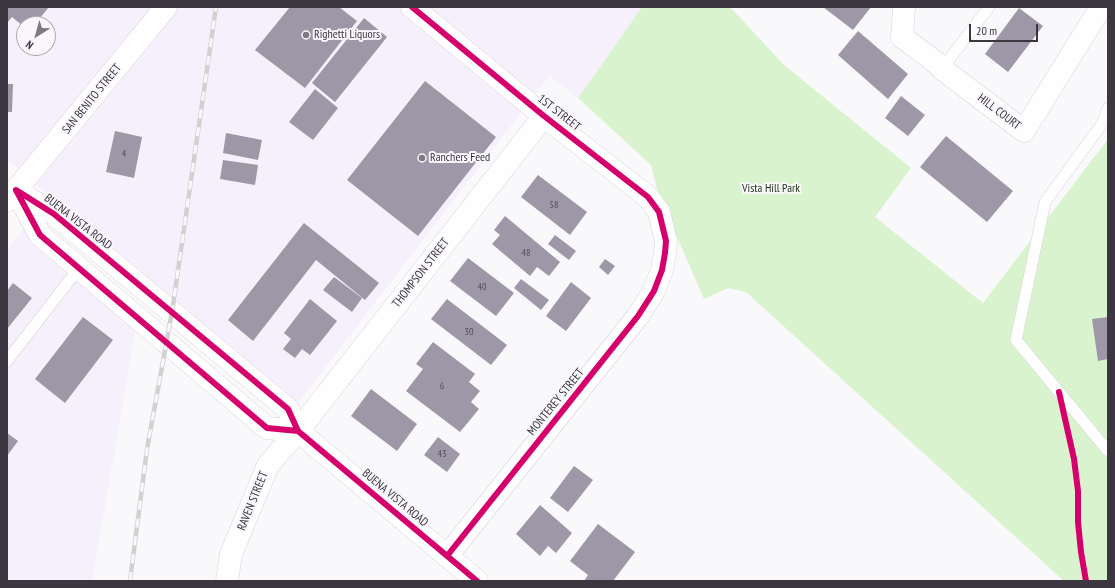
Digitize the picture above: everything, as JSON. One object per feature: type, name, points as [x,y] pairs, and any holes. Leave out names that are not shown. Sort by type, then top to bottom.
[{"type":"street","name":"SAN BENITO STREET","points":[[10,191],[166,7]]},
{"type":"street","name":"1ST STREET","points":[[412,7],[544,116],[648,197],[659,212],[666,241],[665,253]]},
{"type":"street","name":"HILL COURT","points":[[904,7],[902,37],[1024,131],[1101,7]]},
{"type":"street","name":"THOMPSON STREET","points":[[298,431],[544,116]]},
{"type":"street","name":"BUENA VISTA ROAD","points":[[10,191],[40,235],[267,428],[298,431]]},
{"type":"street","name":"BUENA VISTA ROAD","points":[[10,191],[54,214],[288,409],[298,431],[477,581]]},
{"type":"street","name":"MONTEREY STREET","points":[[447,556],[638,316],[654,291],[662,270],[665,253]]},
{"type":"street","name":"RAVEN STREET","points":[[227,581],[231,554],[268,465],[298,431]]},
{"type":"lane","points":[[942,69],[989,7]]},
{"type":"lane","points":[[1108,108],[1102,124],[1045,202],[1016,340],[1108,451]]},
{"type":"lane","points":[[7,361],[79,268]]},
{"type":"shaded area","points":[[7,7],[642,7],[578,98],[549,76],[295,407],[148,284],[7,159]]},
{"type":"shaded area","points":[[26,226],[137,319],[92,581],[7,581],[7,249]]},
{"type":"green space","name":"Vista Hill Park","points":[[642,7],[730,7],[784,65],[911,168],[875,217],[983,303],[1108,139],[1108,581],[1064,581],[746,292],[728,288],[704,299],[658,193],[651,165],[578,98]]},
{"type":"building","points":[[7,7],[49,7],[42,16],[16,16],[16,20],[12,17],[7,23]]},
{"type":"building","name":"Righetti Liquors","points":[[290,7],[339,7],[357,21],[305,88],[255,50]]},
{"type":"building","points":[[823,7],[871,7],[853,30]]},
{"type":"building","points":[[1019,8],[1043,26],[1008,72],[985,54]]},
{"type":"building","points":[[364,18],[387,37],[335,102],[312,83]]},
{"type":"building","points":[[858,31],[908,74],[888,99],[838,55]]},
{"type":"building","name":"Ranchers Feed","points":[[425,81],[496,137],[418,236],[347,180]]},
{"type":"building","points":[[7,84],[13,84],[12,112],[7,112]]},
{"type":"building","points":[[315,89],[338,108],[313,140],[289,122]]},
{"type":"building","points":[[901,96],[925,115],[908,136],[885,118]]},
{"type":"building","points":[[115,131],[142,137],[134,178],[106,172]]},
{"type":"building","points":[[226,133],[262,140],[258,160],[223,153]]},
{"type":"building","points":[[946,136],[1013,191],[987,222],[920,167]]},
{"type":"building","points":[[223,160],[258,165],[255,185],[220,179]]},
{"type":"building","points":[[538,175],[587,212],[570,235],[521,197]]},
{"type":"building","points":[[505,216],[560,262],[549,276],[537,267],[530,276],[492,244],[500,235],[494,230]]},
{"type":"building","points":[[304,223],[379,283],[365,300],[316,260],[253,341],[228,320]]},
{"type":"building","points":[[555,235],[576,251],[569,260],[548,244]]},
{"type":"building","points":[[468,258],[514,293],[496,316],[450,281]]},
{"type":"building","points":[[605,259],[615,266],[608,275],[599,267]]},
{"type":"building","points":[[334,277],[362,298],[352,312],[323,290]]},
{"type":"building","points":[[521,279],[549,300],[541,310],[514,288]]},
{"type":"building","points":[[571,282],[591,298],[566,331],[546,316]]},
{"type":"building","points":[[13,283],[32,298],[7,329],[7,291]]},
{"type":"building","points":[[310,299],[337,321],[310,355],[302,349],[295,358],[283,349],[291,339],[284,333]]},
{"type":"building","points":[[447,299],[507,345],[491,365],[431,319]]},
{"type":"building","points":[[83,317],[113,340],[65,403],[35,379]]},
{"type":"building","points":[[1108,317],[1108,359],[1098,361],[1092,319]]},
{"type":"building","points":[[433,342],[475,374],[469,382],[480,391],[471,402],[479,409],[460,432],[406,391],[423,369],[416,364]]},
{"type":"building","points":[[371,389],[417,424],[397,451],[351,416]]},
{"type":"building","points":[[7,433],[18,441],[7,456]]},
{"type":"building","points":[[438,437],[460,454],[447,472],[424,455]]},
{"type":"building","points":[[574,466],[593,480],[568,512],[550,498]]},
{"type":"building","points":[[540,505],[572,533],[556,553],[548,546],[540,556],[516,534]]},
{"type":"building","points":[[598,524],[635,552],[613,581],[584,581],[588,575],[570,561]]},
{"type":"railway","points":[[130,581],[147,449],[172,312],[216,7]]},
{"type":"cycle path","points":[[412,7],[544,116],[648,197],[659,212],[666,241],[662,270],[654,291],[638,316],[447,556]]},
{"type":"cycle path","points":[[298,431],[267,428],[40,235],[16,190],[54,214],[288,409],[298,431],[477,581]]},
{"type":"cycle path","points":[[1059,392],[1074,459],[1078,491],[1078,522],[1086,581]]},
{"type":"place","name":"Righetti Liquors","points":[[306,35]]},
{"type":"place","name":"Ranchers Feed","points":[[422,158]]}]
